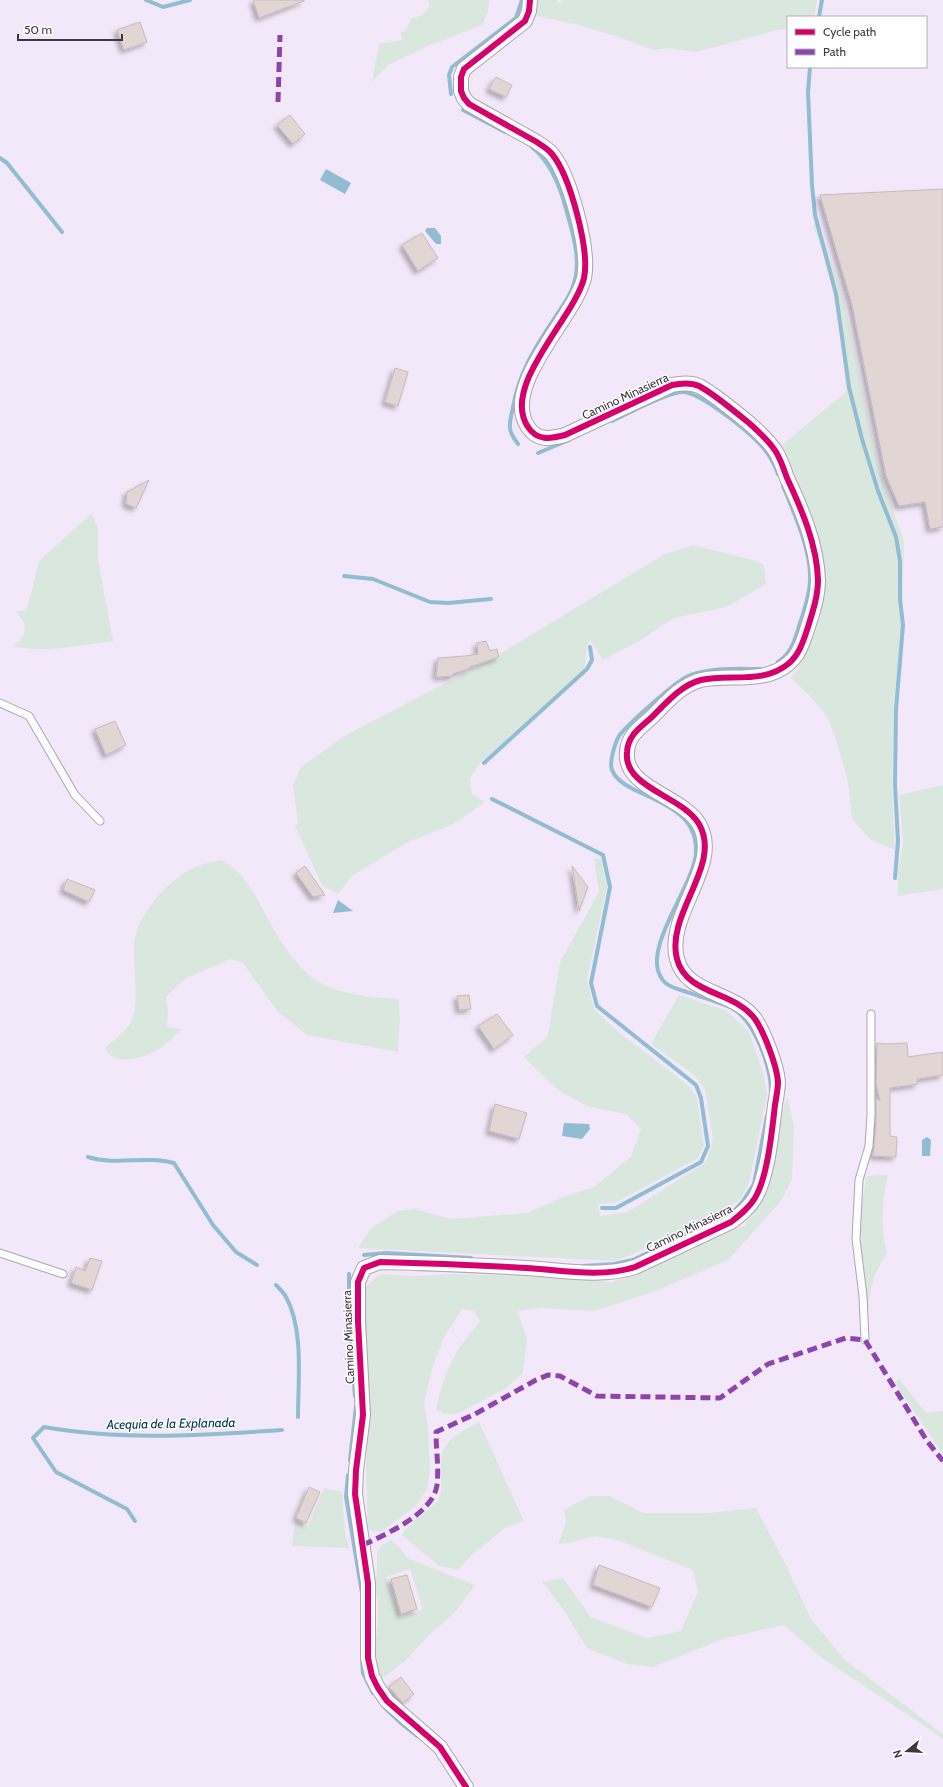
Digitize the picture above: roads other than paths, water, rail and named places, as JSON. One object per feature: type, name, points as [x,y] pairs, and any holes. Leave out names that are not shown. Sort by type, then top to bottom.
[{"type":"street","name":"Camino Minasierra","points":[[466,1787],[440,1747],[387,1701],[372,1676],[368,1658],[368,1583],[355,1494],[356,1470],[363,1415],[358,1321],[358,1282],[364,1268],[380,1262],[595,1272],[624,1271],[731,1222],[741,1215],[755,1199],[760,1187],[771,1142],[778,1082],[770,1050],[754,1018],[734,1002],[692,982],[684,973],[678,962],[675,948],[678,927],[704,859],[705,840],[698,822],[689,812],[644,784],[634,776],[627,764],[626,756],[630,737],[678,692],[688,685],[702,680],[763,676],[776,672],[787,664],[801,647],[811,616],[818,583],[816,562],[811,540],[798,501],[776,453],[748,423],[700,386],[683,382],[672,385],[565,435],[554,438],[542,438],[532,433],[524,421],[521,410],[522,400],[529,376],[540,353],[579,293],[586,266],[584,244],[565,178],[553,155],[545,147],[469,104],[464,98],[460,84],[464,69],[525,21],[529,11],[530,0]]},
{"type":"lane","points":[[0,702],[29,716],[75,795],[100,821]]},
{"type":"lane","points":[[865,1340],[863,1296],[856,1239],[859,1180],[869,1146],[871,1116],[871,1014]]},
{"type":"lane","points":[[0,1253],[63,1274]]},
{"type":"water","points":[[326,169],[351,183],[345,194],[320,180]]},
{"type":"water","points":[[427,228],[435,228],[441,236],[441,244],[436,244],[425,231]]},
{"type":"water","points":[[338,900],[353,911],[333,913]]},
{"type":"water","points":[[564,1123],[589,1124],[590,1129],[582,1139],[562,1136]]},
{"type":"water","points":[[927,1137],[931,1140],[930,1156],[922,1156],[922,1140]]},
{"type":"waterway","points":[[146,0],[163,7],[190,0]]},
{"type":"waterway","points":[[451,94],[449,75],[452,67],[516,18],[522,0]]},
{"type":"waterway","points":[[819,16],[822,0]]},
{"type":"waterway","points":[[810,68],[808,92],[812,185],[815,215],[836,294],[849,387],[862,439],[878,491],[896,537],[900,561],[900,599],[903,625],[896,709],[895,785],[898,841],[895,878]]},
{"type":"waterway","points":[[463,110],[505,132]]},
{"type":"waterway","points":[[518,444],[510,430],[510,420],[519,384],[532,354],[570,294],[577,269],[574,238],[561,191],[550,167],[532,147]]},
{"type":"waterway","name":"Acequia de la Explanada","points":[[0,158],[7,163],[62,232]]},
{"type":"waterway","points":[[612,421],[666,396],[682,392],[690,393],[722,412],[753,437],[768,454],[778,474]]},
{"type":"waterway","points":[[538,453],[569,440]]},
{"type":"waterway","points":[[778,662],[786,655],[794,641],[809,593],[810,582],[810,570],[805,546],[797,520],[783,486]]},
{"type":"waterway","name":"Acequia de la Explanada","points":[[344,576],[373,579],[430,602],[448,603],[491,599]]},
{"type":"waterway","name":"Acequia de la Explanada","points":[[484,763],[587,669],[592,660],[590,647]]},
{"type":"waterway","points":[[761,669],[715,670],[688,676],[673,686],[624,730],[616,743],[611,767],[615,776],[624,784],[666,805],[684,818],[691,827],[695,838],[696,851],[694,865],[663,934],[658,951],[657,966],[662,979],[671,986],[732,1008],[740,1014],[748,1023],[765,1058],[771,1092]]},
{"type":"waterway","name":"Acequia de la Explanada","points":[[492,799],[603,855],[610,887],[591,983],[597,1006],[696,1085],[701,1098],[708,1146],[701,1162],[616,1208],[602,1208]]},
{"type":"waterway","points":[[583,1266],[614,1264],[633,1260],[734,1211],[743,1201],[754,1184],[767,1116]]},
{"type":"waterway","name":"Acequia de la Explanada","points":[[88,1157],[110,1161],[153,1160],[174,1163],[213,1225],[236,1252],[257,1265]]},
{"type":"waterway","points":[[364,1255],[386,1253],[471,1258]]},
{"type":"waterway","points":[[349,1274],[349,1312],[355,1396]]},
{"type":"waterway","name":"Acequia de la Explanada","points":[[276,1285],[283,1292],[292,1310],[298,1339],[298,1417]]},
{"type":"waterway","points":[[350,1460],[356,1407]]},
{"type":"waterway","name":"Acequia de la Explanada","points":[[135,1521],[127,1509],[56,1472],[33,1438],[44,1427],[103,1434],[163,1436],[282,1430]]},
{"type":"waterway","points":[[348,1475],[346,1497],[362,1593]]},
{"type":"waterway","points":[[362,1660],[363,1673],[373,1693]]},
{"type":"waterway","points":[[385,1708],[417,1736]]}]
